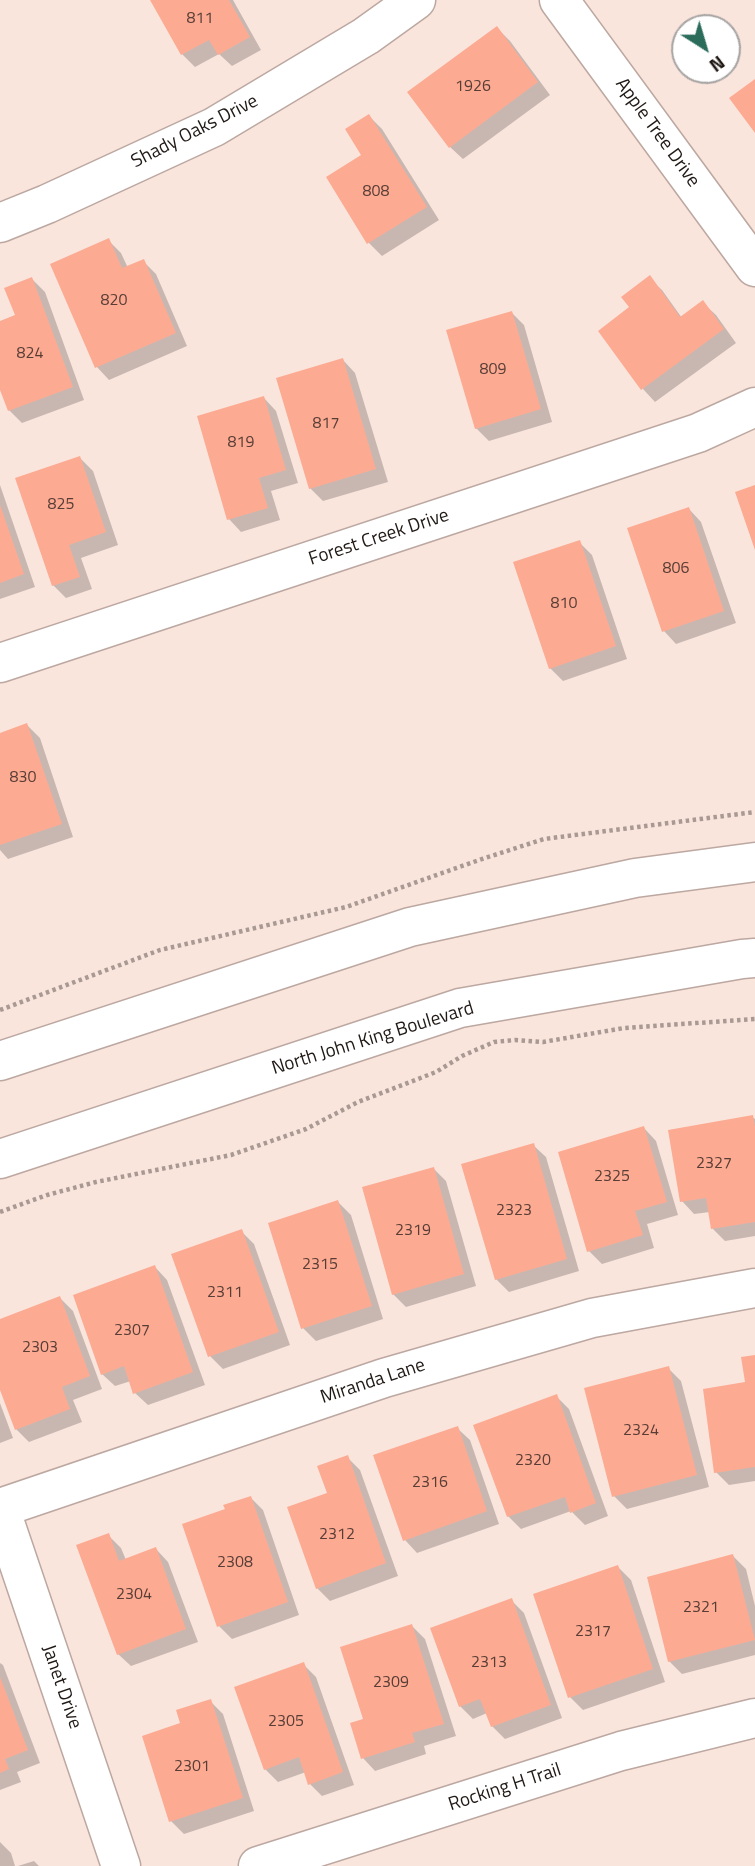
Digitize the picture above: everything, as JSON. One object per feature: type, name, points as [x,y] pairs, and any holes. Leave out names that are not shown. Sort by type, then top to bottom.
[{"type":"street","name":"Shady Oaks Drive","points":[[0,223],[47,205],[214,127],[366,36],[416,0]]},
{"type":"street","name":"Apple Tree Drive","points":[[559,0],[755,267]]},
{"type":"street","name":"Forest Creek Drive","points":[[0,663],[698,433],[755,407]]},
{"type":"street","points":[[0,1061],[410,926],[635,878],[755,862]]},
{"type":"street","name":"North John King Boulevard","points":[[0,1158],[460,1008],[755,958]]},
{"type":"street","name":"Miranda Lane","points":[[0,1508],[397,1374],[592,1318],[755,1288]]},
{"type":"street","name":"Janet Drive","points":[[0,1508],[121,1866]]},
{"type":"street","name":"Rocking H Trail","points":[[258,1866],[621,1751],[755,1718]]},
{"type":"path","points":[[0,1010],[160,950],[345,907],[544,839],[755,812]]},
{"type":"path","points":[[0,1212],[47,1195],[96,1182],[231,1155],[306,1129],[358,1102],[436,1072],[462,1056],[494,1042],[543,1042],[624,1028],[755,1019]]},
{"type":"building","points":[[150,0],[229,0],[250,37],[218,55],[209,40],[181,55]]},
{"type":"building","points":[[497,26],[538,82],[449,148],[407,92]]},
{"type":"building","points":[[755,79],[755,133],[729,98]]},
{"type":"building","points":[[369,114],[427,207],[367,244],[326,177],[361,155],[345,129]]},
{"type":"building","points":[[109,238],[122,268],[144,259],[176,333],[95,368],[50,264]]},
{"type":"building","points":[[650,275],[680,317],[703,300],[724,329],[641,390],[598,331],[629,307],[621,297]]},
{"type":"building","points":[[32,277],[73,387],[8,411],[0,390],[0,321],[15,315],[4,288]]},
{"type":"building","points":[[512,311],[541,409],[475,429],[446,330]]},
{"type":"building","points":[[343,358],[376,469],[309,489],[276,378]]},
{"type":"building","points":[[264,396],[286,470],[259,478],[268,508],[227,520],[197,416]]},
{"type":"building","points":[[80,456],[106,532],[69,545],[80,577],[52,586],[15,478]]},
{"type":"building","points":[[755,485],[755,550],[735,492]]},
{"type":"building","points":[[0,505],[24,574],[0,583]]},
{"type":"building","points":[[689,507],[724,611],[662,632],[627,528]]},
{"type":"building","points":[[580,540],[616,646],[549,669],[513,562]]},
{"type":"building","points":[[27,723],[62,824],[0,845],[0,733]]},
{"type":"building","points":[[753,1115],[755,1222],[711,1229],[706,1198],[680,1202],[668,1130]]},
{"type":"building","points":[[644,1126],[667,1202],[635,1211],[643,1235],[587,1252],[558,1152]]},
{"type":"building","points":[[534,1143],[567,1259],[495,1280],[461,1164]]},
{"type":"building","points":[[434,1167],[464,1274],[392,1295],[362,1187]]},
{"type":"building","points":[[338,1200],[372,1306],[301,1329],[268,1223]]},
{"type":"building","points":[[242,1229],[279,1332],[208,1357],[171,1254]]},
{"type":"building","points":[[155,1265],[193,1372],[133,1394],[124,1366],[101,1375],[73,1295]]},
{"type":"building","points":[[60,1296],[90,1376],[62,1387],[70,1409],[15,1430],[0,1390],[0,1319]]},
{"type":"building","points":[[755,1355],[755,1467],[714,1473],[703,1389],[745,1382],[741,1357]]},
{"type":"building","points":[[669,1366],[697,1475],[612,1497],[584,1388]]},
{"type":"building","points":[[557,1394],[596,1503],[570,1513],[565,1497],[507,1517],[473,1425]]},
{"type":"building","points":[[458,1426],[487,1511],[403,1541],[373,1455]]},
{"type":"building","points":[[348,1455],[386,1563],[316,1589],[287,1507],[327,1493],[317,1466]]},
{"type":"building","points":[[251,1496],[288,1602],[217,1627],[182,1524],[225,1509],[223,1505]]},
{"type":"building","points":[[109,1533],[119,1561],[156,1547],[186,1629],[117,1655],[76,1545]]},
{"type":"building","points":[[733,1554],[755,1640],[668,1662],[647,1577]]},
{"type":"building","points":[[618,1565],[653,1669],[568,1698],[533,1594]]},
{"type":"building","points":[[512,1598],[551,1705],[491,1727],[480,1699],[459,1707],[430,1628]]},
{"type":"building","points":[[412,1624],[444,1724],[412,1733],[415,1742],[361,1759],[350,1723],[363,1719],[340,1647]]},
{"type":"building","points":[[304,1662],[343,1772],[308,1785],[299,1757],[264,1770],[234,1687]]},
{"type":"building","points":[[0,1677],[28,1750],[5,1759],[9,1769],[0,1773]]},
{"type":"building","points":[[211,1699],[243,1798],[169,1822],[142,1736],[180,1723],[176,1710]]}]
